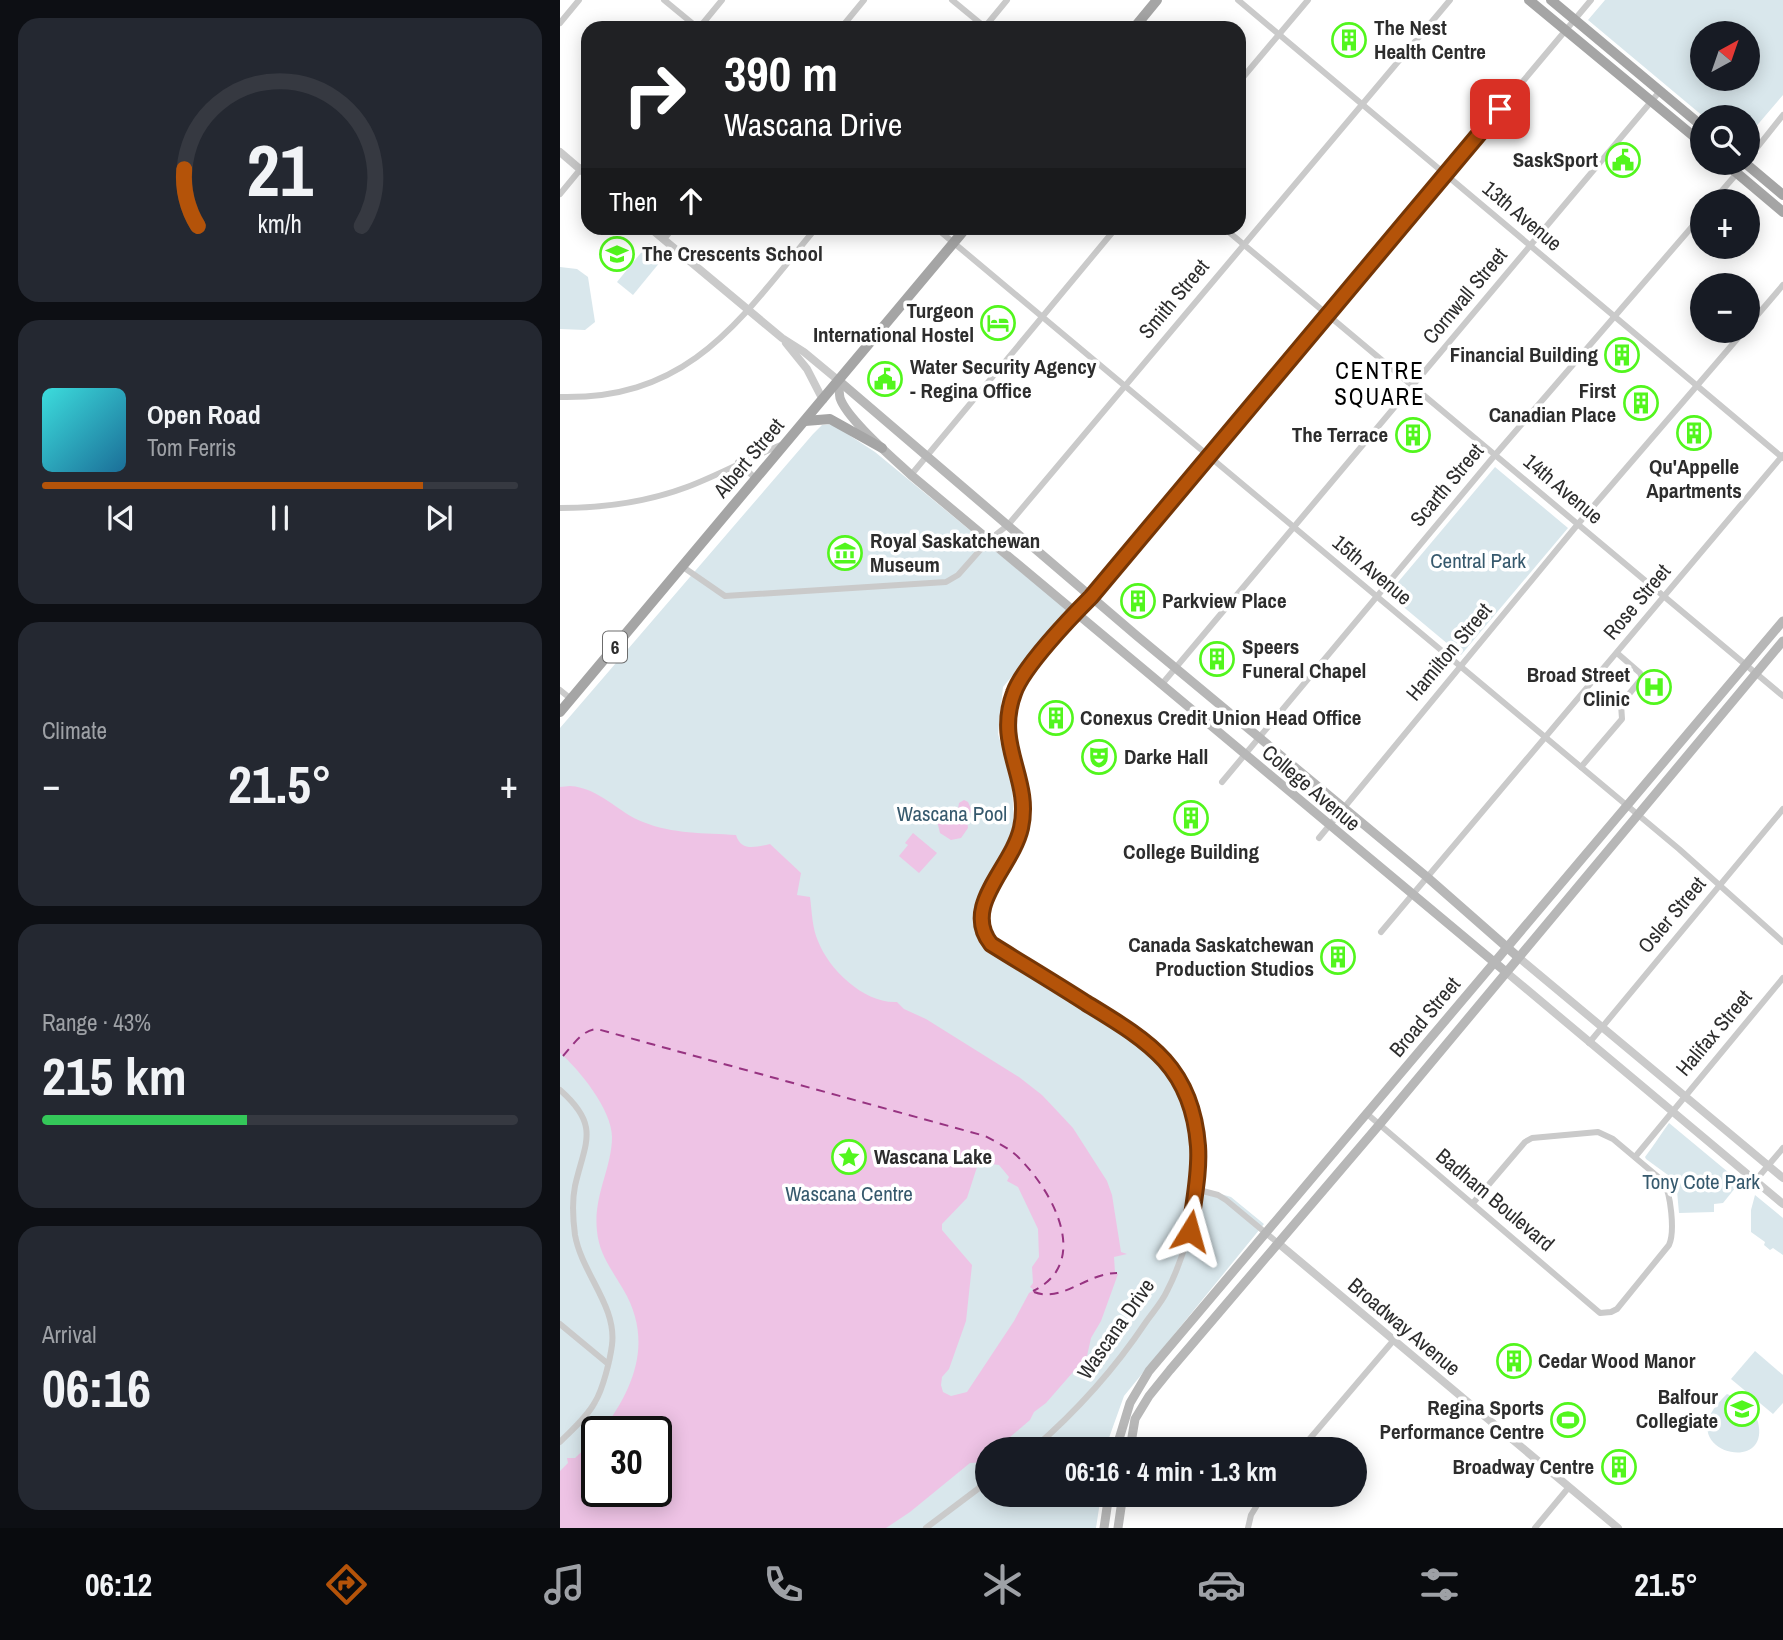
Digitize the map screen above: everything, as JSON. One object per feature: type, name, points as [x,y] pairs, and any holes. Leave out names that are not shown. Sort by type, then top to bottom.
[{"type":"main road","points":[[1140,21],[1157,0]]},
{"type":"main road","points":[[1528,0],[1690,134]]},
{"type":"main road","points":[[1551,0],[1690,116]]},
{"type":"main road","points":[[1760,173],[1783,195]]},
{"type":"main road","points":[[1739,175],[1783,212]]},
{"type":"main road","name":"Albert Street","points":[[566,706],[960,235]]},
{"type":"main road","name":"College Avenue","points":[[839,381],[840,398],[882,448],[911,475],[1506,972]]},
{"type":"main road","name":"College Avenue","points":[[839,381],[1342,809],[1427,877],[1518,957]]},
{"type":"main road","points":[[805,421],[831,419],[882,448]]},
{"type":"main road","name":"Broad Street","points":[[1119,1437],[1129,1403],[1149,1371],[1783,621]]},
{"type":"main road","name":"Broad Street","points":[[1131,1437],[1135,1419],[1149,1396],[1380,1125],[1783,641]]},
{"type":"main road","points":[[1104,1528],[1107,1507]]},
{"type":"main road","points":[[1118,1528],[1121,1507]]},
{"type":"street","points":[[560,23],[579,0]]},
{"type":"street","points":[[664,0],[690,21]]},
{"type":"street","points":[[705,21],[722,0]]},
{"type":"street","points":[[847,21],[864,0]]},
{"type":"street","points":[[953,0],[977,21]]},
{"type":"street","points":[[990,21],[1007,0]]},
{"type":"street","name":"13th Avenue","points":[[1237,0],[1782,457]]},
{"type":"street","points":[[1246,74],[1308,0]]},
{"type":"street","name":"Smith Street","points":[[683,566],[725,596],[946,582],[958,575],[989,540],[1008,525],[1450,0]]},
{"type":"street","name":"Wascana Drive","points":[[1047,1437],[1066,1420],[1126,1352],[1167,1291],[1190,1231],[1198,1150],[1192,1109],[1173,1069],[1144,1039],[991,944],[984,934],[980,924],[983,904],[1011,856],[1023,816],[1024,793],[1009,748],[1007,728],[1014,692],[1024,675],[1076,612],[1591,0]]},
{"type":"street","name":"Cornwall Street","points":[[1161,684],[1660,91]]},
{"type":"street","points":[[1760,144],[1783,115]]},
{"type":"street","points":[[560,152],[580,169],[560,194]]},
{"type":"street","points":[[1723,189],[1735,175]]},
{"type":"street","name":"Scarth Street","points":[[1222,782],[1495,455],[1690,229]]},
{"type":"street","name":"College Avenue","points":[[659,235],[782,338],[839,381]]},
{"type":"street","points":[[664,239],[667,235]]},
{"type":"street","points":[[560,397],[615,394],[668,376],[691,363],[718,343],[811,235]]},
{"type":"street","name":"15th Avenue","points":[[944,235],[1638,814],[1783,943]]},
{"type":"street","points":[[911,475],[1110,235]]},
{"type":"street","name":"14th Avenue","points":[[1232,235],[1783,696]]},
{"type":"street","points":[[1760,312],[1783,285]]},
{"type":"street","name":"College Avenue","points":[[782,338],[807,369],[823,400]]},
{"type":"street","name":"Hamilton Street","points":[[1319,838],[1578,524],[1734,343]]},
{"type":"street","points":[[560,508],[611,506],[659,496],[687,487],[787,442]]},
{"type":"street","name":"Rose Street","points":[[1381,932],[1782,457]]},
{"type":"street","points":[[738,462],[756,479]]},
{"type":"street","points":[[1581,767],[1622,719],[1621,704],[1642,678],[1640,673],[1617,653]]},
{"type":"street","points":[[560,690],[566,706]]},
{"type":"street","name":"Osler Street","points":[[1589,1043],[1783,809]]},
{"type":"street","name":"College Avenue","points":[[1518,957],[1783,1178]]},
{"type":"street","name":"College Avenue","points":[[1506,972],[1783,1204]]},
{"type":"street","name":"Halifax Street","points":[[1634,1157],[1783,978]]},
{"type":"street","points":[[560,1090],[577,1108],[587,1130],[586,1151],[574,1189],[575,1234],[586,1271],[608,1311],[612,1327],[612,1345],[595,1402],[560,1442]]},
{"type":"street","name":"Badham Boulevard","points":[[1366,1113],[1600,1313],[1611,1312],[1617,1308],[1673,1237],[1668,1188],[1634,1157]]},
{"type":"street","points":[[1473,1203],[1525,1142],[1532,1138],[1598,1132],[1612,1139],[1634,1157]]},
{"type":"street","points":[[1755,1181],[1783,1148]]},
{"type":"street","name":"Broadway Avenue","points":[[1195,1189],[1226,1200],[1618,1528]]},
{"type":"street","points":[[560,1324],[607,1363]]},
{"type":"street","points":[[1311,1437],[1393,1341]]},
{"type":"street","points":[[1535,1528],[1569,1487]]},
{"type":"street","points":[[926,1528],[975,1491]]},
{"type":"street","points":[[1248,1528],[1256,1507]]},
{"type":"green space","points":[[1605,0],[1783,0],[1783,95],[1760,122],[1760,105],[1690,105],[1588,20]]},
{"type":"green space","points":[[649,243],[665,256],[633,295],[617,282]]},
{"type":"green space","points":[[560,267],[577,269],[588,277],[595,322],[585,330],[560,329]]},
{"type":"green space","name":"Wascana Centre","points":[[832,424],[875,452],[1067,610],[1003,687],[998,734],[1012,780],[1015,858],[989,901],[983,923],[994,943],[1107,1012],[1161,1055],[1180,1078],[1193,1102],[1202,1145],[1201,1188],[1231,1197],[1264,1224],[1124,1396],[1109,1437],[975,1437],[975,1507],[1099,1507],[1096,1528],[560,1528],[560,728],[822,425]]},
{"type":"green space","name":"Central Park","points":[[1495,467],[1568,528],[1461,655],[1388,594]]},
{"type":"green space","name":"Tony Cote Park","points":[[1669,1123],[1740,1182],[1723,1203],[1714,1204],[1714,1212],[1679,1213],[1677,1191],[1672,1178],[1646,1159]]},
{"type":"green space","points":[[1755,1195],[1783,1218],[1783,1255],[1773,1248],[1770,1250],[1764,1245],[1765,1242],[1751,1232],[1751,1210]]},
{"type":"green space","points":[[1755,1351],[1783,1375],[1783,1403],[1773,1414],[1731,1379]]},
{"type":"green space","points":[[1727,1394],[1745,1405],[1758,1422],[1759,1437],[1753,1447],[1743,1452],[1720,1448],[1707,1429],[1711,1413]]},
{"type":"shaded area","name":"Wascana Lake","points":[[570,786],[590,791],[634,818],[665,829],[736,835],[741,844],[750,847],[770,844],[801,873],[797,895],[810,897],[816,936],[823,952],[839,974],[873,997],[897,1002],[904,1009],[926,1019],[1019,1077],[1042,1095],[1073,1128],[1107,1181],[1112,1195],[1121,1252],[1127,1254],[1114,1257],[1115,1272],[1118,1274],[1101,1321],[1091,1338],[1087,1356],[1046,1403],[1034,1412],[1030,1420],[1010,1437],[975,1437],[975,1463],[970,1463],[886,1528],[560,1528],[560,1471],[568,1463],[567,1458],[575,1458],[581,1452],[581,1507],[672,1507],[672,1416],[612,1416],[631,1381],[638,1345],[632,1308],[603,1254],[597,1231],[600,1194],[611,1149],[611,1126],[593,1091],[560,1053],[560,787]],"holes":[[[984,1163],[999,1165],[1009,1177],[1007,1181],[1018,1187],[1038,1229],[1039,1257],[1032,1267],[1033,1283],[1030,1287],[1034,1290],[1029,1293],[1014,1321],[967,1392],[951,1396],[943,1392],[942,1377],[949,1369],[966,1321],[972,1265],[942,1230],[942,1224],[967,1198],[977,1167]]]},
{"type":"shaded area","points":[[964,800],[972,811],[967,817],[968,828],[961,838],[951,840],[940,833],[937,821],[945,810],[958,809],[959,803]]},
{"type":"shaded area","points":[[913,833],[937,853],[919,873],[899,856]]},
{"type":"ferry route","points":[[563,1056],[582,1035],[597,1029],[985,1136],[1013,1153],[1033,1174],[1055,1209],[1061,1228],[1063,1246],[1060,1264],[1050,1279],[1033,1291]]},
{"type":"ferry route","points":[[1034,1292],[1055,1294],[1106,1274],[1117,1273]]},
{"type":"place","name":"The Nest Health Centre","points":[[1349,40]]},
{"type":"place","name":"SaskSport","points":[[1623,160]]},
{"type":"place","name":"The Crescents School","points":[[617,254]]},
{"type":"place","name":"Turgeon International Hostel","points":[[998,323]]},
{"type":"place","name":"Financial Building","points":[[1622,355]]},
{"type":"place","name":"Water Security Agency - Regina Office","points":[[885,379]]},
{"type":"place","name":"First Canadian Place","points":[[1641,403]]},
{"type":"place","name":"Qu'Appelle Apartments","points":[[1694,433]]},
{"type":"place","name":"The Terrace","points":[[1413,435]]},
{"type":"place","name":"Royal Saskatchewan Museum","points":[[845,553]]},
{"type":"place","name":"Parkview Place","points":[[1138,601]]},
{"type":"place","name":"Speers Funeral Chapel","points":[[1217,659]]},
{"type":"place","name":"Broad Street Clinic","points":[[1654,687]]},
{"type":"place","name":"Conexus Credit Union Head Office","points":[[1056,718]]},
{"type":"place","name":"Darke Hall","points":[[1099,757]]},
{"type":"place","name":"College Building","points":[[1191,818]]},
{"type":"place","name":"Canada Saskatchewan Production Studios","points":[[1338,957]]},
{"type":"place","name":"Wascana Lake","points":[[849,1157]]},
{"type":"place","name":"Cedar Wood Manor","points":[[1514,1361]]},
{"type":"place","name":"Balfour Collegiate","points":[[1742,1409]]},
{"type":"place","name":"Regina Sports Performance Centre","points":[[1568,1420]]},
{"type":"place","name":"Broadway Centre","points":[[1619,1467]]},
{"type":"district","name":"CENTRE SQUARE","points":[[1380,384]]},
{"type":"route","points":[[1190,1231],[1198,1168],[1198,1143],[1192,1109],[1173,1069],[1144,1039],[991,944],[980,924],[981,909],[1011,856],[1023,816],[1024,793],[1009,748],[1007,728],[1014,692],[1024,675],[1055,637],[1500,109]]},
{"type":"park label","name":"Wascana Pool","points":[[952,814]]}]
